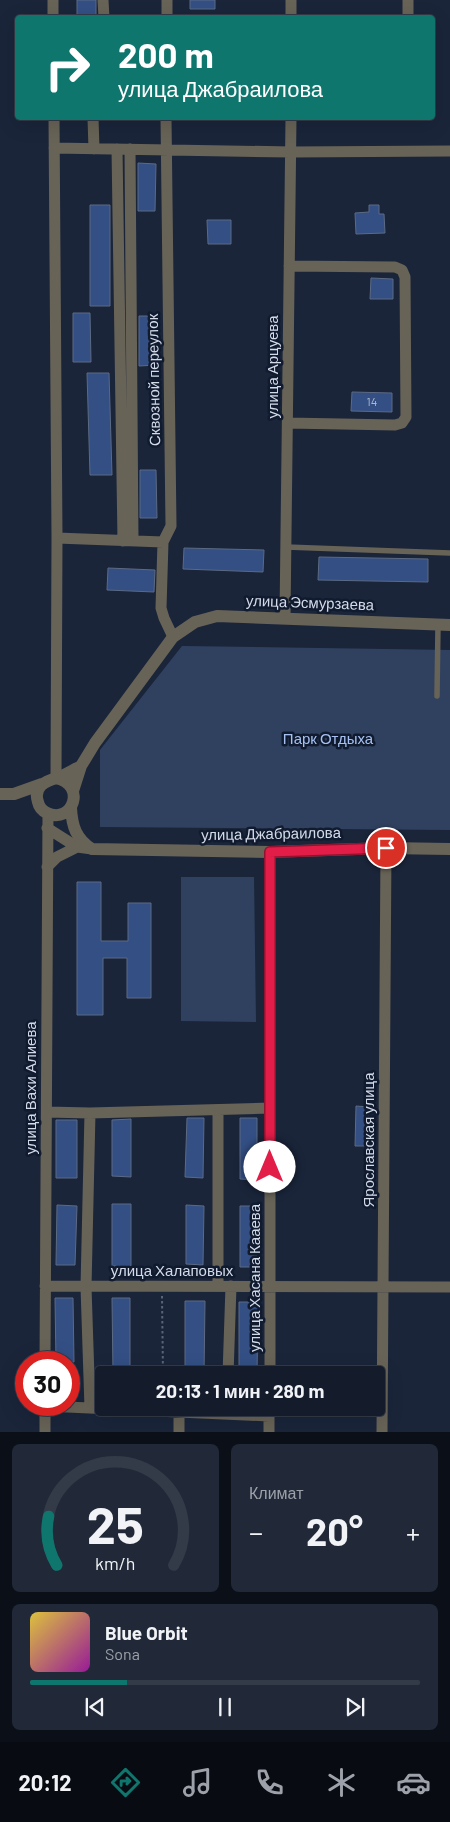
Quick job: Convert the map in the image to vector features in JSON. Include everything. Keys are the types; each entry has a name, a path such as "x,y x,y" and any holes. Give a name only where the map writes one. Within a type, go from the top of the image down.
{"street":[{"path":"53,0 53,15"},
{"path":"103,0 104,15"},
{"path":"167,0 167,15"},
{"path":"292,0 292,15"},
{"path":"408,0 408,15"},
{"path":"54,120 57,538 56,778"},
{"path":"93,120 94,149"},
{"name":"Сквозной переулок","path":"166,120 171,526 163,542 161,608 173,637"},
{"name":"улица Арцуева","path":"285,617 291,120"},
{"path":"54,148 291,152 450,151"},
{"path":"117,149 128,541"},
{"path":"128,541 130,149"},
{"path":"288,423 395,425 402,423 406,417 406,277 402,270 395,267 289,266"},
{"path":"57,538 163,542"},
{"name":"улица Эсмурзаева","path":"73,791 81,766 94,743 173,637 195,622 217,616 285,617 444,625"},
{"path":"0,794 14,794 42,784 81,766"},
{"path":"14,794 55,815 61,815 70,808 74,797 73,791 67,782 56,778"},
{"path":"42,784 37,796 44,810"},
{"path":"70,808 76,833 92,849"},
{"name":"улица Вахи Алиева","path":"44,810 47,828 45,1351"},
{"name":"улица Джабраилова","path":"47,828 77,847 92,849 270,852 386,848 450,849"},
{"path":"47,867 57,857 77,847"},
{"name":"Ярославская улица","path":"382,1432 386,848"},
{"name":"улица Хасана Кааева","path":"270,852 270,1366"},
{"path":"46,1112 90,1113 270,1108"},
{"path":"218,1110 218,1286"},
{"path":"90,1113 86,1287 90,1408"},
{"name":"улица Халаповых","path":"45,1286 450,1287"},
{"path":"228,1366 231,1286"},
{"path":"80,1408 95,1408"},
{"path":"44,1432 45,1416"},
{"path":"179,1416 179,1432"},
{"path":"269,1416 269,1432"}],"lane":[{"path":"286,546 450,552"},
{"path":"437,696 444,625"}],"path":[{"path":"162,1286 163,1366"}],"green space":[{"name":"Парк Отдыха","path":"182,646 450,650 450,830 100,827 100,750"},
{"path":"181,877 254,877 256,1022 181,1021"}],"building":[{"path":"77,0 96,0 96,15 77,15"},
{"path":"190,0 215,0 215,9 190,9"},
{"path":"138,163 156,164 155,211 138,211"},
{"path":"90,205 110,205 110,306 90,306"},
{"path":"369,205 379,205 379,214 384,214 385,233 356,234 355,213 369,212"},
{"path":"207,220 231,220 231,244 208,244"},
{"path":"371,278 393,279 393,299 370,299"},
{"path":"73,313 90,313 91,362 73,362"},
{"path":"139,316 156,316 157,365 139,366"},
{"path":"87,373 109,373 112,475 90,475"},
{"path":"352,392 392,393 392,412 351,411"},
{"path":"140,470 156,470 157,518 140,518"},
{"path":"184,548 264,550 263,572 183,569"},
{"path":"319,557 428,559 428,582 318,580"},
{"path":"108,568 155,570 154,592 107,590"},
{"path":"77,882 101,882 101,941 128,941 128,903 151,903 151,998 127,998 127,958 103,958 103,1015 77,1015"},
{"path":"356,1106 369,1107 367,1146 355,1146"},
{"path":"187,1118 204,1118 203,1178 185,1177"},
{"path":"240,1118 257,1118 257,1180 240,1179"},
{"path":"131,1119 131,1177 112,1176 112,1120"},
{"path":"56,1120 77,1120 77,1178 56,1178"},
{"path":"112,1204 131,1204 131,1266 112,1266"},
{"path":"57,1205 77,1206 75,1265 56,1265"},
{"path":"186,1205 204,1206 203,1265 186,1264"},
{"path":"240,1206 258,1206 258,1267 240,1267"},
{"path":"55,1298 73,1298 74,1351 56,1351"},
{"path":"112,1298 130,1298 130,1366 113,1366"},
{"path":"185,1301 205,1301 204,1366 185,1366"},
{"path":"239,1302 258,1302 257,1366 239,1366"}],"route":[{"path":"270,1167 270,852 386,848"}]}
